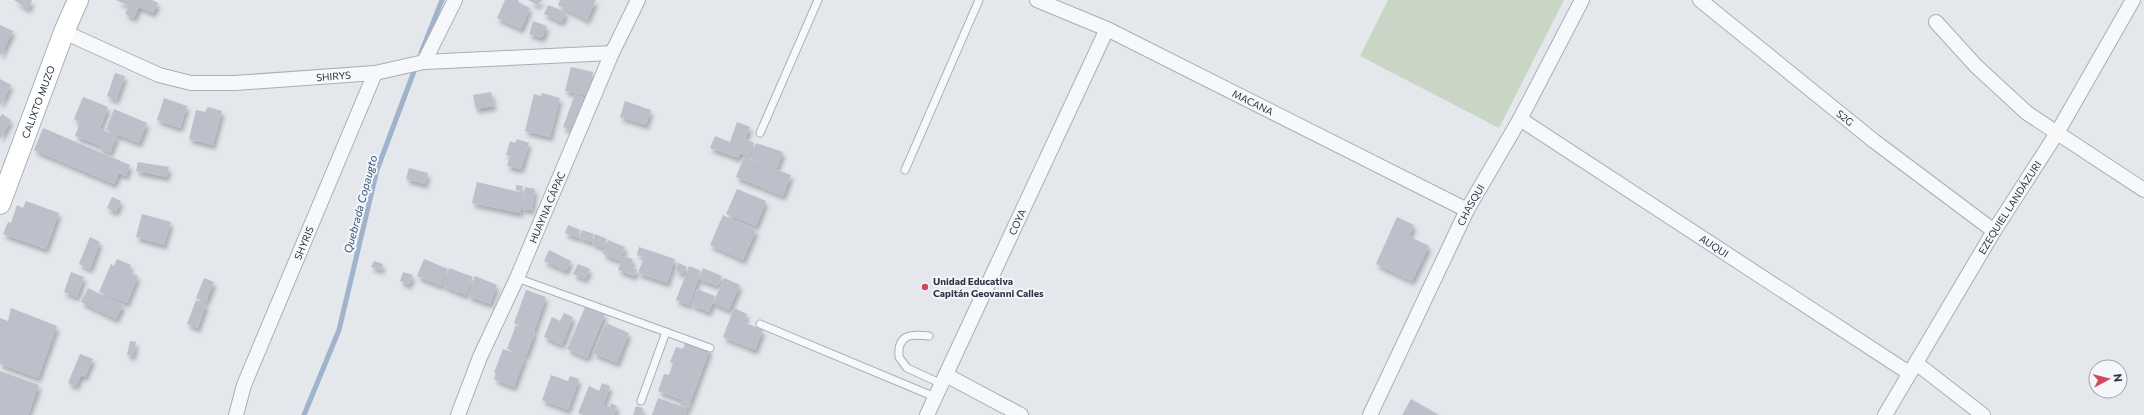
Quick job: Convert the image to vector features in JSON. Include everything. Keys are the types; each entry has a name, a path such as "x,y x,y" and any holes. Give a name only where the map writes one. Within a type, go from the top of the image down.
{"street":[{"name":"CALIXTO MUZO","path":"0,204 64,32 78,0"},
{"path":"424,62 455,0"},
{"name":"HUAYNA CÁPAC","path":"458,415 480,357 518,278 612,52 638,0"},
{"name":"MACANA","path":"1037,0 1107,29 1467,210"},
{"name":"CHASQUI","path":"1370,415 1467,210 1520,119 1582,0"},
{"name":"S2G","path":"1700,0 1874,141 1994,231"},
{"name":"EZEQUIEL LANDÁZURI","path":"1884,415 1994,231 2057,132 2129,2"},
{"path":"1936,22 1976,66 2027,113 2144,190"},
{"name":"COYA","path":"927,415 1107,29"},
{"name":"SHIRYS","path":"64,32 159,75 191,83 235,83 375,73 424,62 612,52"},
{"name":"SHYRIS","path":"236,415 244,385 375,73"},
{"name":"AUQUI","path":"1520,119 1913,368 1983,415"},
{"path":"944,379 1021,415"}],"lane":[{"path":"760,133 818,0"},
{"path":"905,170 979,0"},
{"path":"518,278 710,348"},
{"path":"760,324 935,397"},
{"path":"641,401 666,332"},
{"path":"929,336 914,334 907,336 901,342 899,357 907,368 944,379"}],"green space":[{"path":"1388,0 1564,0 1499,128 1360,56"}],"building":[{"path":"14,0 31,0 32,1 28,9"},
{"path":"116,0 152,0 158,3 153,13 139,7 134,18 125,14 129,6"},
{"path":"505,0 519,0 518,2 530,8 521,29 497,18"},
{"path":"528,0 543,0 537,5"},
{"path":"560,0 596,0 587,20 558,5"},
{"path":"548,5 566,12 562,22 544,14"},
{"path":"533,21 547,26 542,38 529,34"},
{"path":"0,25 13,31 1,55 0,54"},
{"path":"571,67 593,72 588,96 565,91"},
{"path":"115,73 125,76 116,100 107,96"},
{"path":"0,79 11,85 0,106"},
{"path":"491,92 494,106 476,109 473,95"},
{"path":"542,93 560,98 550,137 525,131 534,94 541,96"},
{"path":"575,94 588,100 576,132 563,127"},
{"path":"83,97 108,107 100,129 117,136 110,153 100,148 101,146 75,136 80,122 74,119"},
{"path":"164,98 187,106 180,128 157,120"},
{"path":"625,101 651,110 646,125 620,117"},
{"path":"208,107 222,111 213,145 189,139 196,110 205,112"},
{"path":"114,109 147,123 139,143 106,130"},
{"path":"2,114 11,120 0,139 0,117"},
{"path":"737,122 750,127 745,139 754,143 749,157 740,153 738,158 710,148 715,136 730,142"},
{"path":"43,128 130,165 126,176 119,173 114,184 34,150"},
{"path":"517,139 529,143 521,169 507,166 510,156 506,155 510,141 515,143"},
{"path":"756,143 783,152 777,168 750,158"},
{"path":"744,157 791,175 783,196 736,177"},
{"path":"138,162 169,167 167,177 136,171"},
{"path":"409,168 428,173 425,184 406,179"},
{"path":"477,182 524,193 520,213 472,203"},
{"path":"516,185 523,186 522,191 516,190"},
{"path":"525,187 535,189 532,210 522,209"},
{"path":"737,189 766,201 756,226 726,214"},
{"path":"112,197 121,201 116,212 107,208"},
{"path":"26,201 59,213 46,249 3,234 8,222 11,223 17,205 23,208"},
{"path":"142,214 171,222 164,245 136,237"},
{"path":"723,215 756,230 743,260 710,245"},
{"path":"1397,217 1414,225 1409,236 1429,246 1412,281 1376,264"},
{"path":"568,225 580,230 578,238 565,233"},
{"path":"582,230 594,234 591,242 579,238"},
{"path":"595,234 607,239 603,248 592,243"},
{"path":"90,237 100,242 90,269 79,264"},
{"path":"608,240 625,247 620,261 603,254"},
{"path":"639,247 675,259 667,283 638,273 644,257 637,255"},
{"path":"549,250 571,261 566,271 544,261"},
{"path":"623,256 633,259 630,267 637,269 634,276 618,270"},
{"path":"117,259 131,265 129,272 138,276 127,303 99,292 111,264 114,266"},
{"path":"424,259 448,269 441,286 417,276"},
{"path":"374,261 383,264 381,270 371,267"},
{"path":"679,263 687,267 683,274 675,270"},
{"path":"578,264 590,269 585,279 573,274"},
{"path":"689,266 701,271 689,305 676,300"},
{"path":"449,268 473,277 466,295 443,286"},
{"path":"703,268 722,276 718,286 699,279"},
{"path":"71,272 84,277 77,297 64,292"},
{"path":"403,272 413,275 409,285 400,281"},
{"path":"475,276 497,285 490,304 468,296"},
{"path":"204,278 214,282 206,302 196,298"},
{"path":"724,278 740,285 729,310 713,303"},
{"path":"88,288 123,305 116,319 81,302"},
{"path":"697,289 715,296 709,312 691,305"},
{"path":"526,290 546,297 534,331 514,323"},
{"path":"196,300 206,304 198,328 187,324"},
{"path":"586,305 605,314 587,358 567,349"},
{"path":"11,308 57,326 38,378 0,364 0,318 8,321"},
{"path":"734,308 747,314 744,322 763,330 755,350 723,337"},
{"path":"564,313 573,317 562,345 544,337 552,317 560,321"},
{"path":"606,323 629,333 617,363 593,353"},
{"path":"516,325 535,332 526,356 507,349"},
{"path":"686,340 710,349 690,403 658,391 664,374 669,375 673,364 670,362 676,347 683,349"},
{"path":"130,341 136,342 133,356 127,355"},
{"path":"503,349 525,357 514,387 494,379 496,373 494,373"},
{"path":"80,354 93,359 85,377 81,375 76,386 68,383"},
{"path":"0,371 39,385 28,415 0,415"},
{"path":"551,375 568,381 570,376 579,379 568,410 542,400"},
{"path":"602,383 610,386 600,415 584,415 578,413 589,386 599,391"},
{"path":"658,398 687,408 685,415 652,415"},
{"path":"1411,399 1439,415 1402,415"},
{"path":"682,401 690,404 689,408 680,405"},
{"path":"611,403 617,406 614,415 601,415 605,405 610,407"},
{"path":"636,406 643,408 641,415 633,415"}],"waterway":[{"name":"Quebrada Copaugto","path":"421,53 442,0"},
{"name":"Quebrada Copaugto","path":"304,415 339,330 377,170 416,66"}],"place":[{"name":"Unidad Educativa Capitán Geovanni Calles","path":"925,287"}]}
